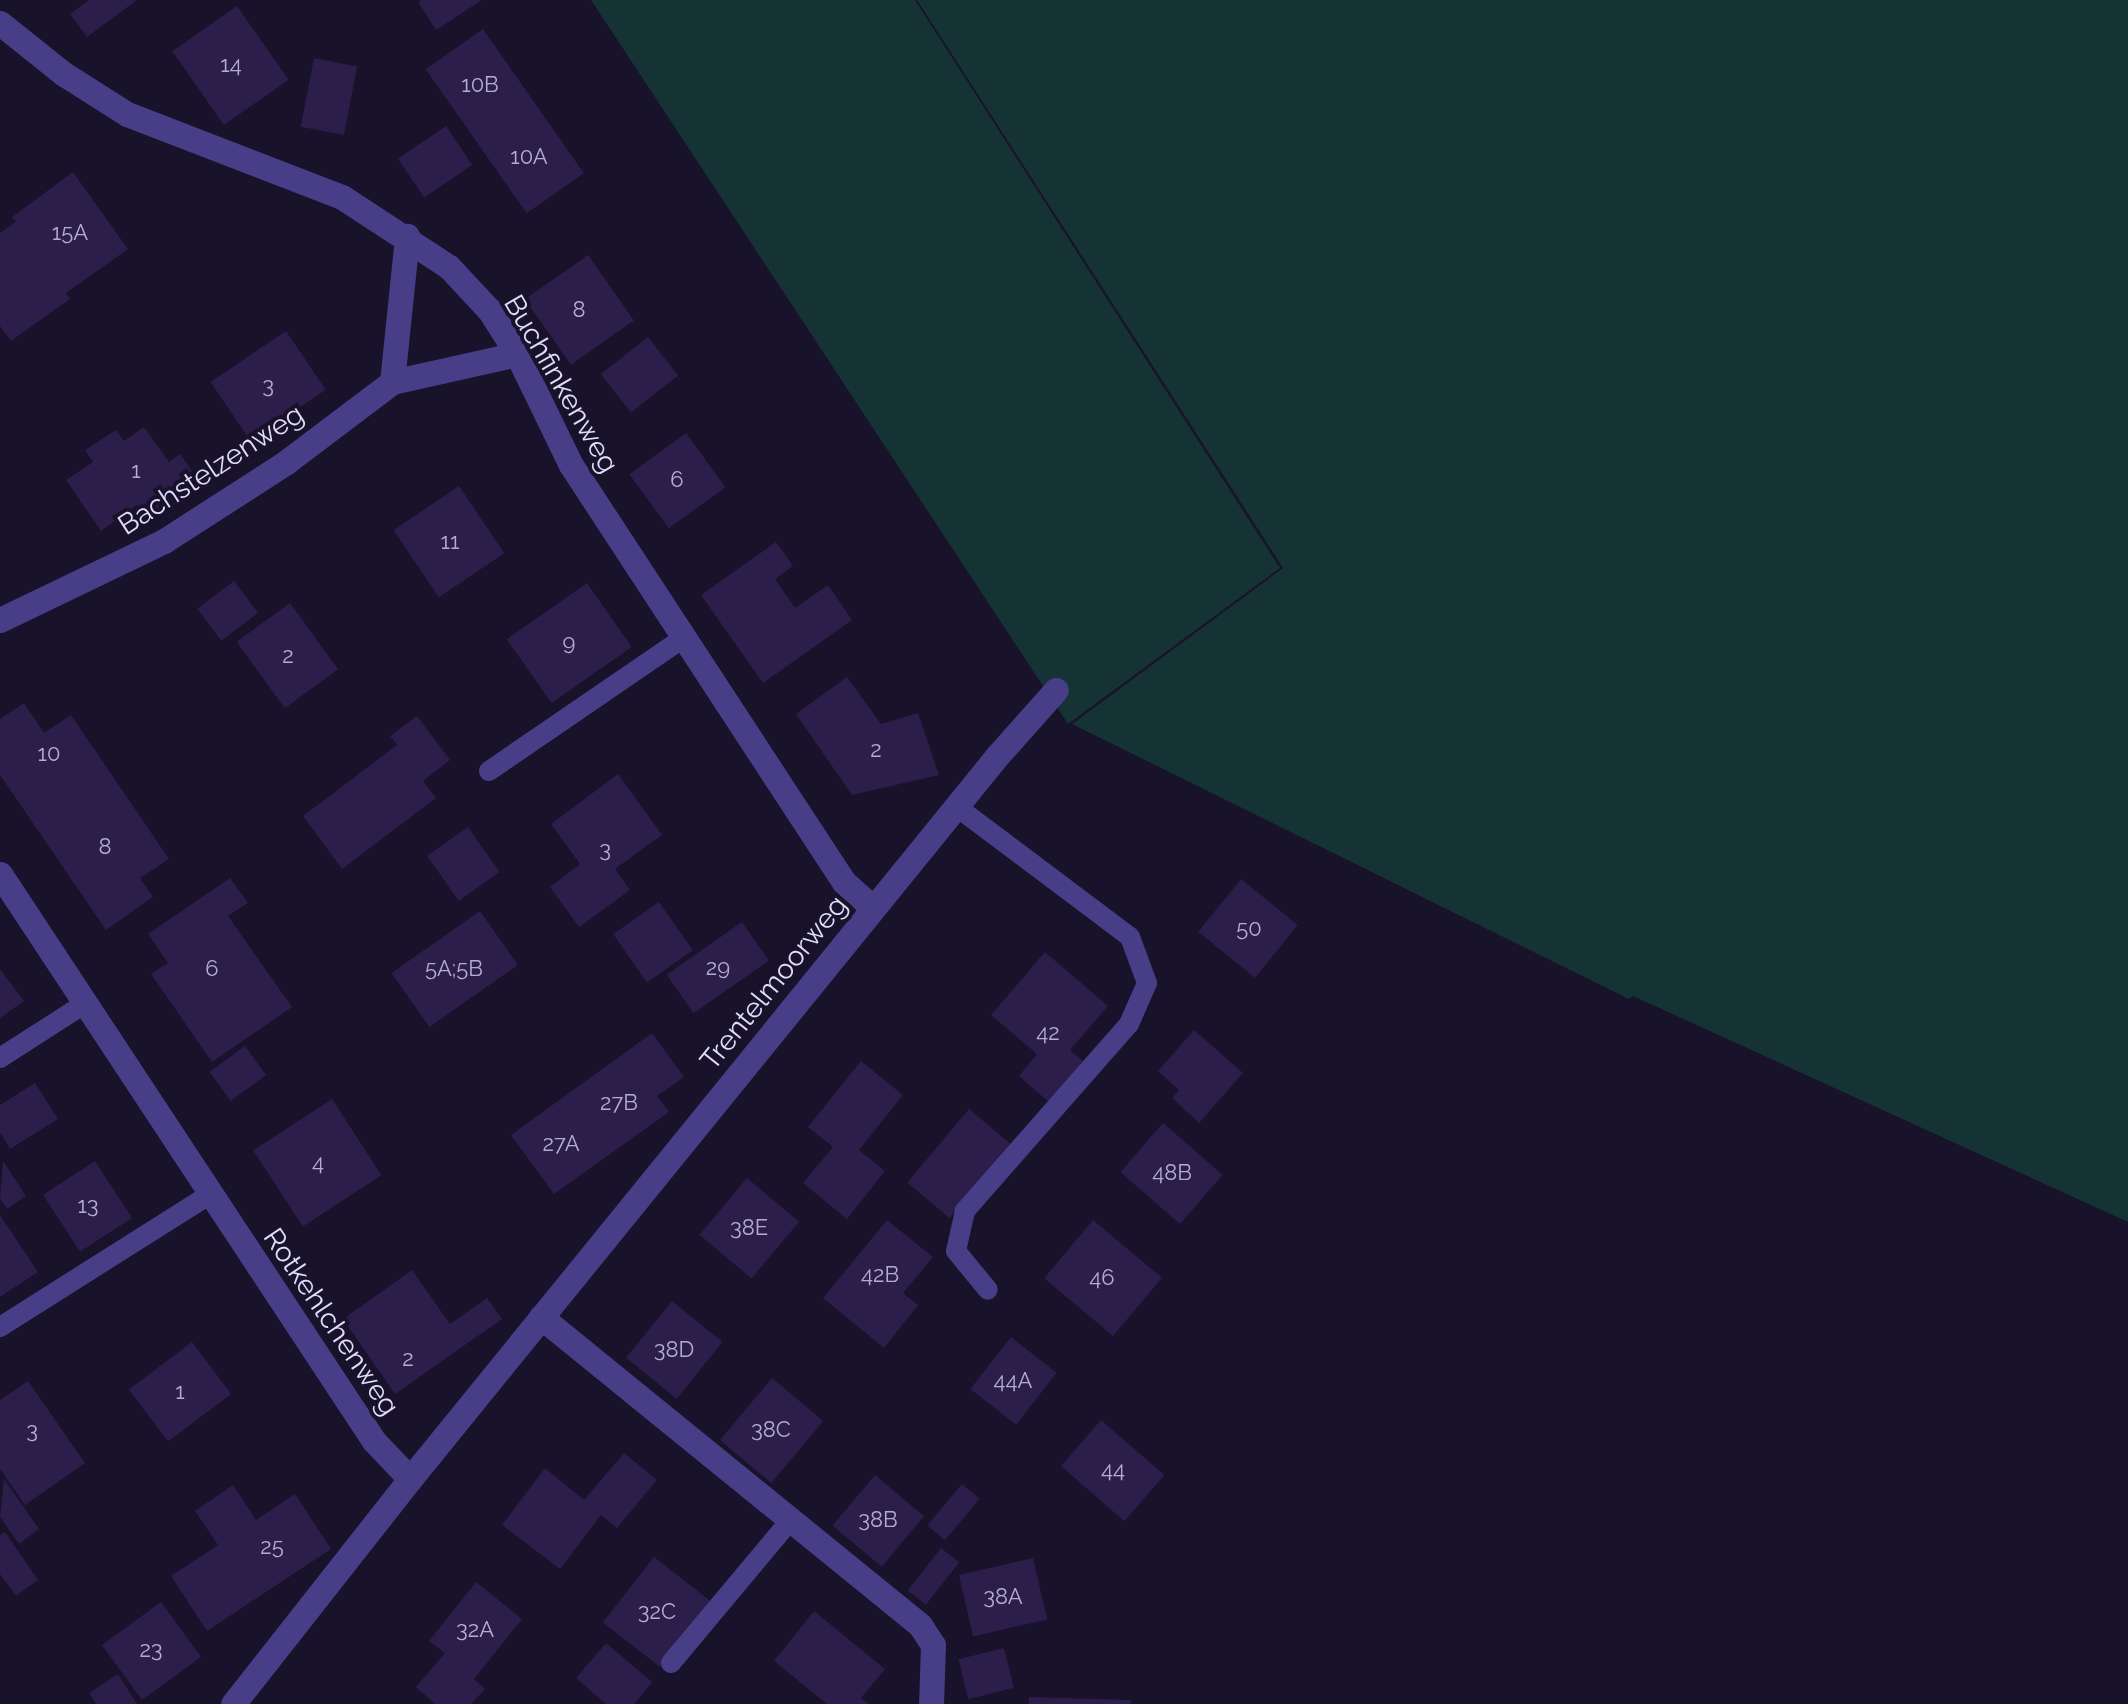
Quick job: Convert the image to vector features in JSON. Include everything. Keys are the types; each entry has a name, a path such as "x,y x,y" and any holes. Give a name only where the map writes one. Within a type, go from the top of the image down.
{"street":[{"name":"Buchfinkenweg","path":"0,23 64,74 127,114 342,197 407,236 463,282 490,311 517,354 571,466 844,882 873,908"},
{"path":"392,382 407,236"},
{"name":"Bachstelzenweg","path":"0,620 164,541 285,463 392,382 517,354"},
{"name":"Trentelmoorweg","path":"233,1704 541,1317 873,908 1056,690"},
{"name":"Rotkehlchenweg","path":"0,874 374,1441 410,1479"},
{"path":"541,1317 920,1625 934,1644 931,1704"}],"lane":[{"path":"488,771 684,638"},
{"path":"957,807 1130,937 1148,983 1129,1024 966,1211 956,1251 988,1290"},
{"path":"0,1058 84,1004"},
{"path":"0,1327 210,1194"},
{"path":"670,1662 789,1522"}],"green space":[{"path":"591,0 915,0 1280,568 1068,724"},
{"path":"917,0 2128,0 2128,1222 1633,996 1629,999 1072,724 1283,568"}],"building":[{"path":"89,0 137,0 87,37 70,14"},
{"path":"482,0 436,30 418,2"},
{"path":"237,6 289,80 224,125 172,51"},
{"path":"483,29 584,173 527,213 426,69"},
{"path":"314,58 357,66 344,135 301,127"},
{"path":"446,126 472,165 424,197 398,158"},
{"path":"73,172 128,249 66,293 70,299 11,341 0,326 0,233 16,222 12,217"},
{"path":"588,255 634,321 571,365 525,299"},
{"path":"286,331 326,390 250,441 211,382"},
{"path":"648,337 678,376 631,413 601,374"},
{"path":"144,427 169,462 180,454 202,485 149,522 137,505 101,531 66,480 93,462 85,450 116,430 124,441"},
{"path":"686,433 725,487 669,528 629,474"},
{"path":"459,486 504,553 439,597 394,530"},
{"path":"776,542 793,566 775,579 795,608 828,585 852,620 763,683 701,595"},
{"path":"234,581 258,613 221,641 197,609"},
{"path":"587,583 632,647 551,703 507,639"},
{"path":"290,603 338,669 285,708 237,642"},
{"path":"847,677 881,724 918,713 939,775 852,795 796,714"},
{"path":"24,703 44,733 71,715 169,859 140,878 153,897 106,930 0,775 0,719"},
{"path":"417,716 450,760 423,781 436,798 342,869 303,816 397,745 390,736"},
{"path":"618,774 662,835 615,869 630,890 579,927 550,887 580,864 551,824"},
{"path":"468,827 500,872 459,901 427,856"},
{"path":"230,878 248,903 228,916 292,1007 212,1062 151,974 168,963 148,934"},
{"path":"1241,879 1298,925 1255,978 1198,932"},
{"path":"659,902 693,950 647,982 613,934"},
{"path":"480,911 518,965 429,1027 392,973"},
{"path":"742,922 769,961 694,1013 667,975"},
{"path":"1045,952 1108,1006 1070,1050 1084,1062 1050,1103 1019,1076 1037,1054 991,1015"},
{"path":"0,969 24,1001 0,1018"},
{"path":"1194,1030 1243,1073 1199,1123 1172,1098 1179,1090 1158,1071"},
{"path":"652,1033 684,1077 657,1096 669,1112 554,1194 511,1135"},
{"path":"245,1046 266,1075 231,1101 209,1072"},
{"path":"861,1061 903,1095 859,1150 885,1171 847,1219 803,1183 833,1147 808,1127"},
{"path":"35,1083 58,1119 10,1149 0,1132 0,1105"},
{"path":"332,1099 382,1175 303,1227 253,1150"},
{"path":"969,1109 1011,1144 949,1218 907,1183"},
{"path":"1163,1123 1223,1175 1180,1224 1120,1172"},
{"path":"3,1161 26,1196 7,1209 0,1199"},
{"path":"95,1161 132,1218 80,1252 43,1195"},
{"path":"747,1178 799,1222 752,1278 699,1235"},
{"path":"0,1215 38,1272 0,1297"},
{"path":"887,1220 933,1257 903,1293 918,1305 884,1348 823,1298"},
{"path":"1093,1220 1162,1278 1113,1336 1044,1278"},
{"path":"412,1270 450,1324 487,1298 502,1319 395,1394 343,1319"},
{"path":"672,1301 723,1342 677,1399 626,1358"},
{"path":"1011,1337 1057,1373 1016,1425 970,1389"},
{"path":"192,1342 231,1394 168,1441 129,1390"},
{"path":"772,1378 823,1421 771,1483 720,1440"},
{"path":"28,1381 85,1463 25,1505 0,1469 0,1400"},
{"path":"1101,1420 1164,1475 1124,1521 1061,1466"},
{"path":"624,1453 657,1480 617,1528 601,1515 560,1569 502,1525 545,1468 584,1500"},
{"path":"875,1475 924,1516 882,1567 833,1526"},
{"path":"4,1479 39,1529 19,1544 0,1517"},
{"path":"962,1484 980,1499 945,1540 927,1525"},
{"path":"233,1485 256,1520 295,1494 331,1549 207,1631 171,1576 218,1545 195,1511"},
{"path":"5,1532 38,1580 16,1596 0,1574 0,1535"},
{"path":"941,1548 959,1562 926,1605 908,1591"},
{"path":"654,1557 712,1602 660,1667 603,1622"},
{"path":"1033,1558 1047,1619 973,1636 959,1575"},
{"path":"476,1582 522,1619 474,1679 485,1689 471,1704 435,1704 416,1687 445,1653 429,1641"},
{"path":"161,1602 201,1657 142,1700 102,1645"},
{"path":"814,1611 885,1669 861,1698 869,1704 827,1704 774,1661"},
{"path":"606,1643 652,1682 634,1704 606,1704 576,1678"},
{"path":"1004,1648 1014,1688 968,1699 958,1659"},
{"path":"118,1674 137,1704 96,1704 89,1693"},
{"path":"1029,1697 1131,1700 1131,1704 1029,1704"}]}
